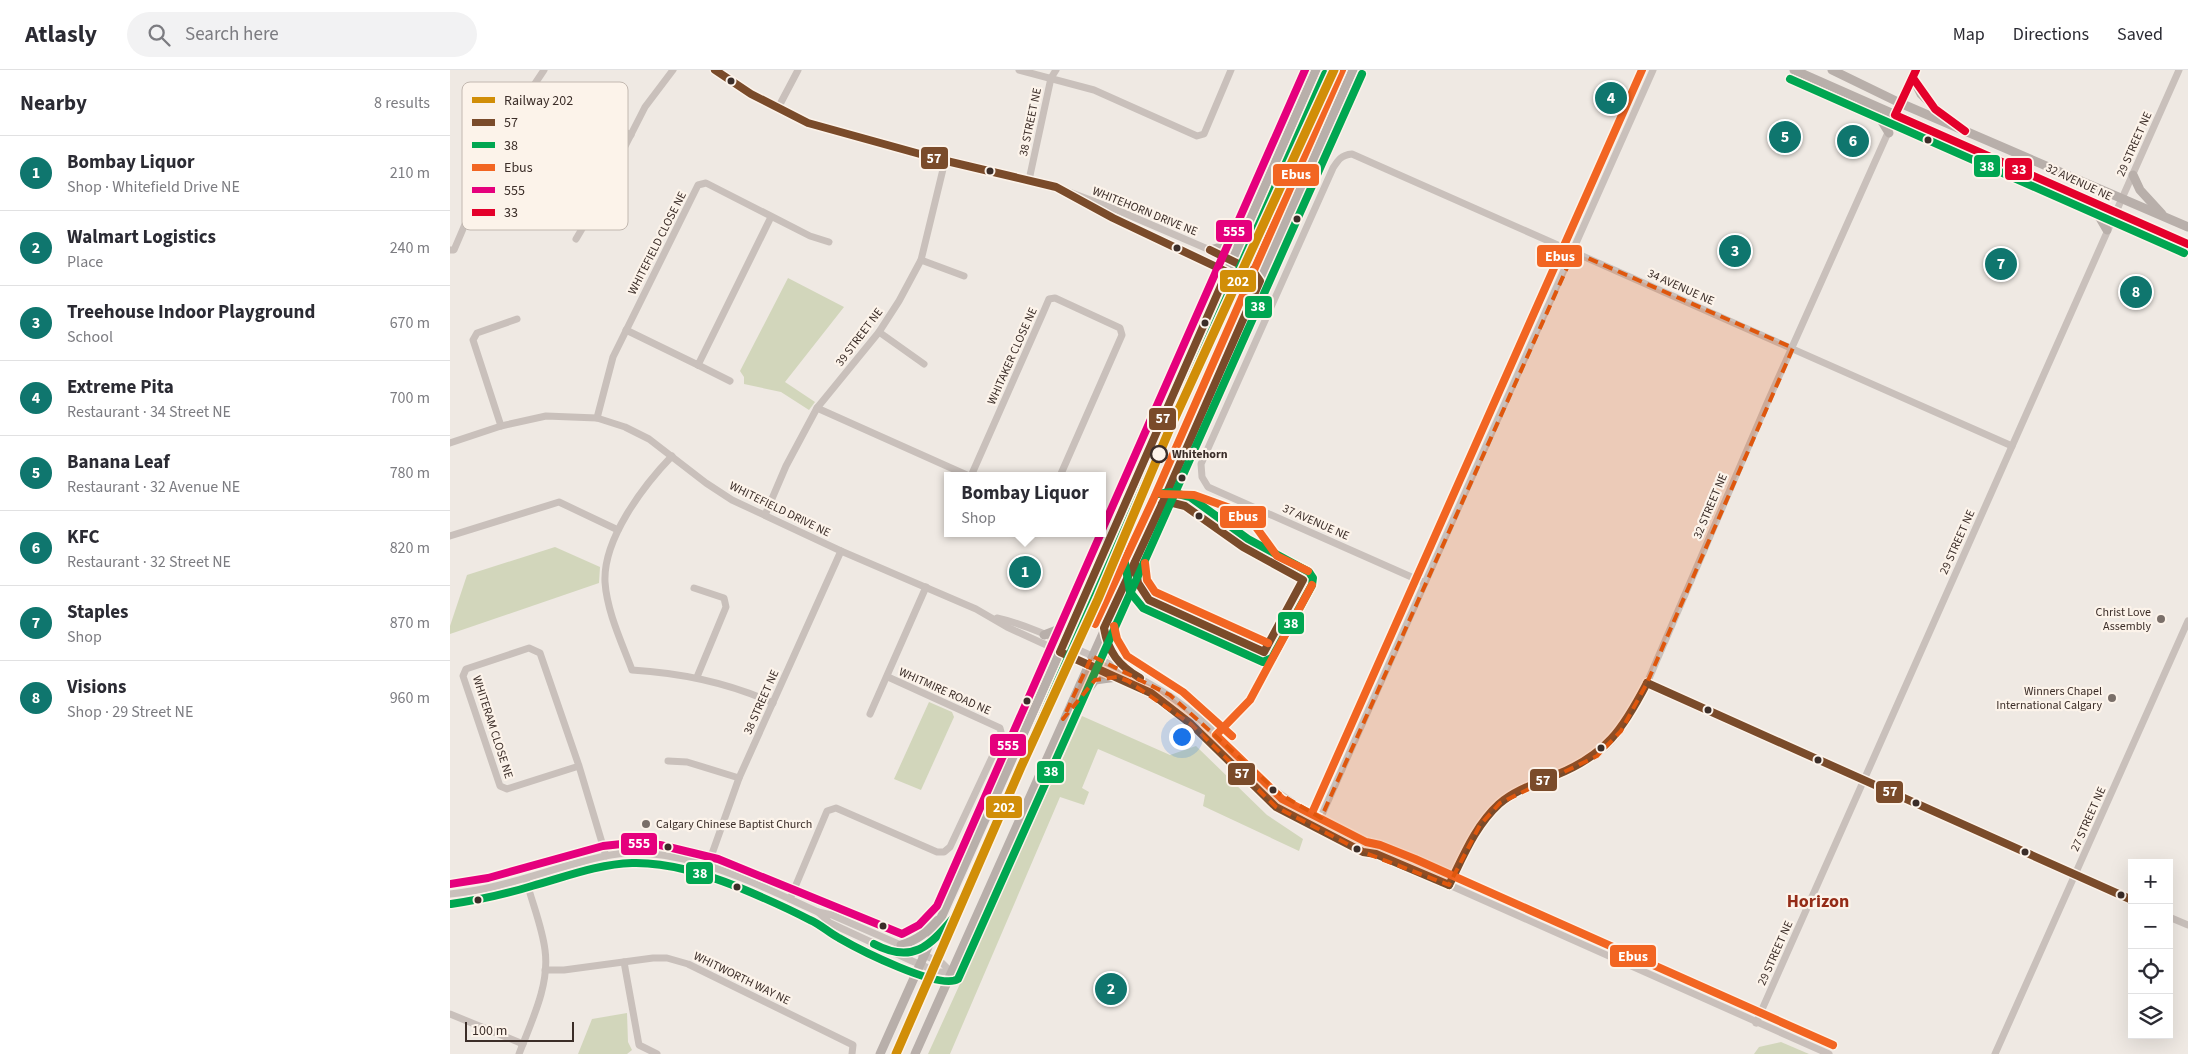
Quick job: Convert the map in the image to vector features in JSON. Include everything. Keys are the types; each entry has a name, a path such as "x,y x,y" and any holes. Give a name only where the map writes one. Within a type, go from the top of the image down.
{"main road":[{"path":"880,1054 926,956 1316,70"},
{"path":"915,1054 1104,628 1162,504 1353,70"},
{"name":"32 AVENUE NE","path":"1794,70 2188,244"},
{"name":"32 AVENUE NE","path":"1832,70 1900,103 2188,227"},
{"path":"1915,74 1921,94 1934,109 1957,128"},
{"path":"1854,96 1881,120 1889,133"},
{"path":"2133,175 2140,190 2165,217"},
{"path":"2079,196 2097,214 2107,230"},
{"path":"1210,250 1228,245 1244,232"},
{"path":"1044,635 1057,630 1077,614"},
{"path":"1104,628 1108,650 1128,672"},
{"path":"1064,720 1095,680 1117,677"},
{"path":"901,944 912,942 925,935 944,912"}],"street":[{"path":"536,82 544,70"},
{"path":"628,142 645,107 673,70"},
{"name":"WHITEHORN DRIVE NE","path":"715,70 751,94 808,123 946,161 1029,180 1078,196 1117,210 1232,260 1253,271 1260,281"},
{"path":"778,108 798,70"},
{"path":"1019,70 1094,90 1197,136 1204,134 1231,70"},
{"name":"38 STREET NE","path":"1029,180 1051,78 1056,70"},
{"path":"1316,828 1654,70"},
{"name":"29 STREET NE","path":"1756,1022 2179,70"},
{"name":"32 STREET NE","path":"1449,885 1480,825 1500,803 1519,791 1570,770 1597,756 1609,746 1621,730 1646,683 1889,133 1900,103 1915,74"},
{"name":"34 AVENUE NE","path":"1202,477 1201,464 1332,168 1341,156 1352,154 2012,446"},
{"name":"39 STREET NE","path":"765,515 786,466 817,408 879,332 899,301 921,260 946,161"},
{"name":"WHITEFIELD CLOSE NE","path":"597,418 613,357 698,185 706,183 810,236 829,242"},
{"name":"WHITEHORN DRIVE NE","path":"1078,196 1113,218 1227,272 1248,281 1260,281"},
{"path":"698,365 772,217"},
{"path":"450,250 454,250 463,230"},
{"path":"576,239 581,230"},
{"path":"921,260 964,276"},
{"name":"WHITAKER CLOSE NE","path":"972,472 1042,313 1049,299 1055,298 1120,328 1122,335 1062,472"},
{"path":"501,426 473,340 477,333 517,319"},
{"path":"626,330 730,381"},
{"path":"879,332 924,364"},
{"name":"WHITAKER CLOSE NE","path":"817,408 961,472"},
{"name":"WHITEFIELD DRIVE NE","path":"450,443 501,426 546,416 597,418 624,427 649,439 732,500 841,551 992,617 1007,627 1060,652 1090,660"},
{"path":"672,456 640,495 618,530 607,560 605,582 609,603 632,670 697,677 743,690 772,703"},
{"name":"37 AVENUE NE","path":"1202,477 1208,487 1425,583"},
{"path":"450,536 559,502 618,530"},
{"name":"38 STREET NE","path":"708,865 739,778 841,551"},
{"path":"694,588 724,598 726,607 697,677"},
{"name":"WHITMIRE ROAD NE","path":"790,900 827,811 836,808 937,852 944,852 950,847 1002,736 1000,728 888,677 926,588"},
{"name":"WHITEFIELD DRIVE NE","path":"992,617 1010,621 1064,643 1090,660"},
{"name":"27 STREET NE","path":"1995,1054 2188,620"},
{"name":"WHITERAM CLOSE NE","path":"580,766 508,789 500,786 463,676 466,669 529,648 540,653 580,766 606,856"},
{"path":"1090,660 1128,672 1170,694 1197,716 1258,776 1280,794 1368,844 1376,854"},
{"path":"1090,660 1167,704 1202,735 1276,807 1363,852 1376,854 1449,885 1829,1054"},
{"path":"870,714 888,677"},
{"path":"1646,683 2128,898"},
{"path":"668,761 687,762 739,778"},
{"path":"450,894 526,879 606,856 666,856 708,865 818,912 832,915 942,963 951,972"},
{"path":"519,1054 538,1004 545,970 545,951 526,879"},
{"path":"818,912 830,923 922,965 938,972 951,972"},
{"path":"2173,918 2188,925"},
{"name":"WHITWORTH WAY NE","path":"545,970 564,970 667,958 688,964 853,1045 852,1054"},
{"path":"624,962 639,1045 657,1054"},
{"path":"450,1014 523,1044"}],"highlighted area":[{"path":"1574,252 1793,348 1647,683 1621,731 1597,756 1500,803 1480,825 1449,885 1363,852 1276,807 1191,724 1128,681 1117,677 1095,680 1063,719 1092,656 1170,695 1280,794 1321,818"}],"green space":[{"path":"788,278 844,307 785,382 815,402 809,410 781,392 744,384 744,377 740,371"},
{"path":"555,547 600,567 599,583 450,634 450,626 467,575"},
{"path":"929,702 952,712 954,717 921,790 894,779"},
{"path":"1082,716 1170,755 1196,746 1267,815 1303,839 1299,851 1203,806 1205,795 1098,749 1082,788 1089,792 1084,805 1060,797 950,1054 928,1054"},
{"path":"627,1013 628,1042 632,1050 627,1054 578,1054 592,1019"},
{"path":"1781,1042 1809,1054 1754,1054 1759,1047"}],"rail line":[{"name":"202","path":"896,1054 1021,767 1098,599 1168,433 1334,70"}],"transit line":[{"name":"57","path":"715,70 751,94 808,123 938,159 1056,187 1113,218 1227,272 1060,652 1151,693 1191,724 1276,807 1363,852 1376,854 1449,885"},
{"name":"555","path":"1106,521 1305,70"},
{"name":"Ebus","path":"1095,624 1153,500 1342,70"},
{"name":"Ebus","path":"1312,813 1642,70"},
{"name":"33","path":"1916,70 1895,115 2188,244"},
{"name":"38","path":"874,944 887,950 899,952 910,952 919,949 937,937 954,917 1325,74"},
{"name":"38","path":"451,904 502,894 607,866 632,863 659,864 699,873 756,895 814,922 835,936 880,959 917,974 948,981 958,979 1362,74"},
{"name":"33","path":"1913,78 1935,109 1965,131"},
{"name":"38","path":"1790,79 2184,253"},
{"name":"57","path":"1140,678 1126,669 1116,658 1108,644 1104,628 1162,504 1260,281 1253,271 1210,250"},
{"name":"38","path":"1125,563 1130,592 1143,608 1263,662 1272,658 1312,585 1313,578 1309,572 1248,539 1190,497 1170,492 1159,494"},
{"name":"Ebus","path":"1161,494 1194,495 1230,508 1253,523 1277,556 1308,571"},
{"name":"57","path":"1135,563 1138,583 1149,600 1264,652 1303,580 1243,547 1185,506 1169,502 1162,504"},
{"name":"555","path":"450,884 488,878 603,846 631,843 660,845 718,859 902,934 919,925 937,906 1099,537"},
{"name":"Ebus","path":"1145,563 1147,580 1155,592 1268,643"},
{"name":"Ebus","path":"1312,585 1250,700 1216,735 1282,799 1366,842 1380,845 1415,859 1833,1045"},
{"name":"Ebus","path":"1114,626 1117,639 1127,656 1183,692 1232,736"},
{"name":"57","path":"1647,683 2128,898"},
{"name":"57","path":"1449,885 1476,832 1499,804 1519,791 1588,759 1611,739 1621,727 1647,683"}],"place":[{"name":"Extreme Pita","path":"1611,98"},
{"name":"Banana Leaf","path":"1785,137"},
{"name":"KFC","path":"1853,141"},
{"name":"Treehouse Indoor Playground","path":"1735,251"},
{"name":"Staples","path":"2001,264"},
{"name":"Visions","path":"2136,292"},
{"name":"Whitehorn","path":"1159,454"},
{"name":"Bombay Liquor","path":"1025,572"},
{"name":"Christ Love Assembly","path":"2161,619"},
{"name":"Winners Chapel International Calgary","path":"2112,698"},
{"name":"Calgary Chinese Baptist Church","path":"646,824"},
{"name":"Walmart Logistics","path":"1111,989"}],"district":[{"name":"Horizon","path":"1818,901"}]}
